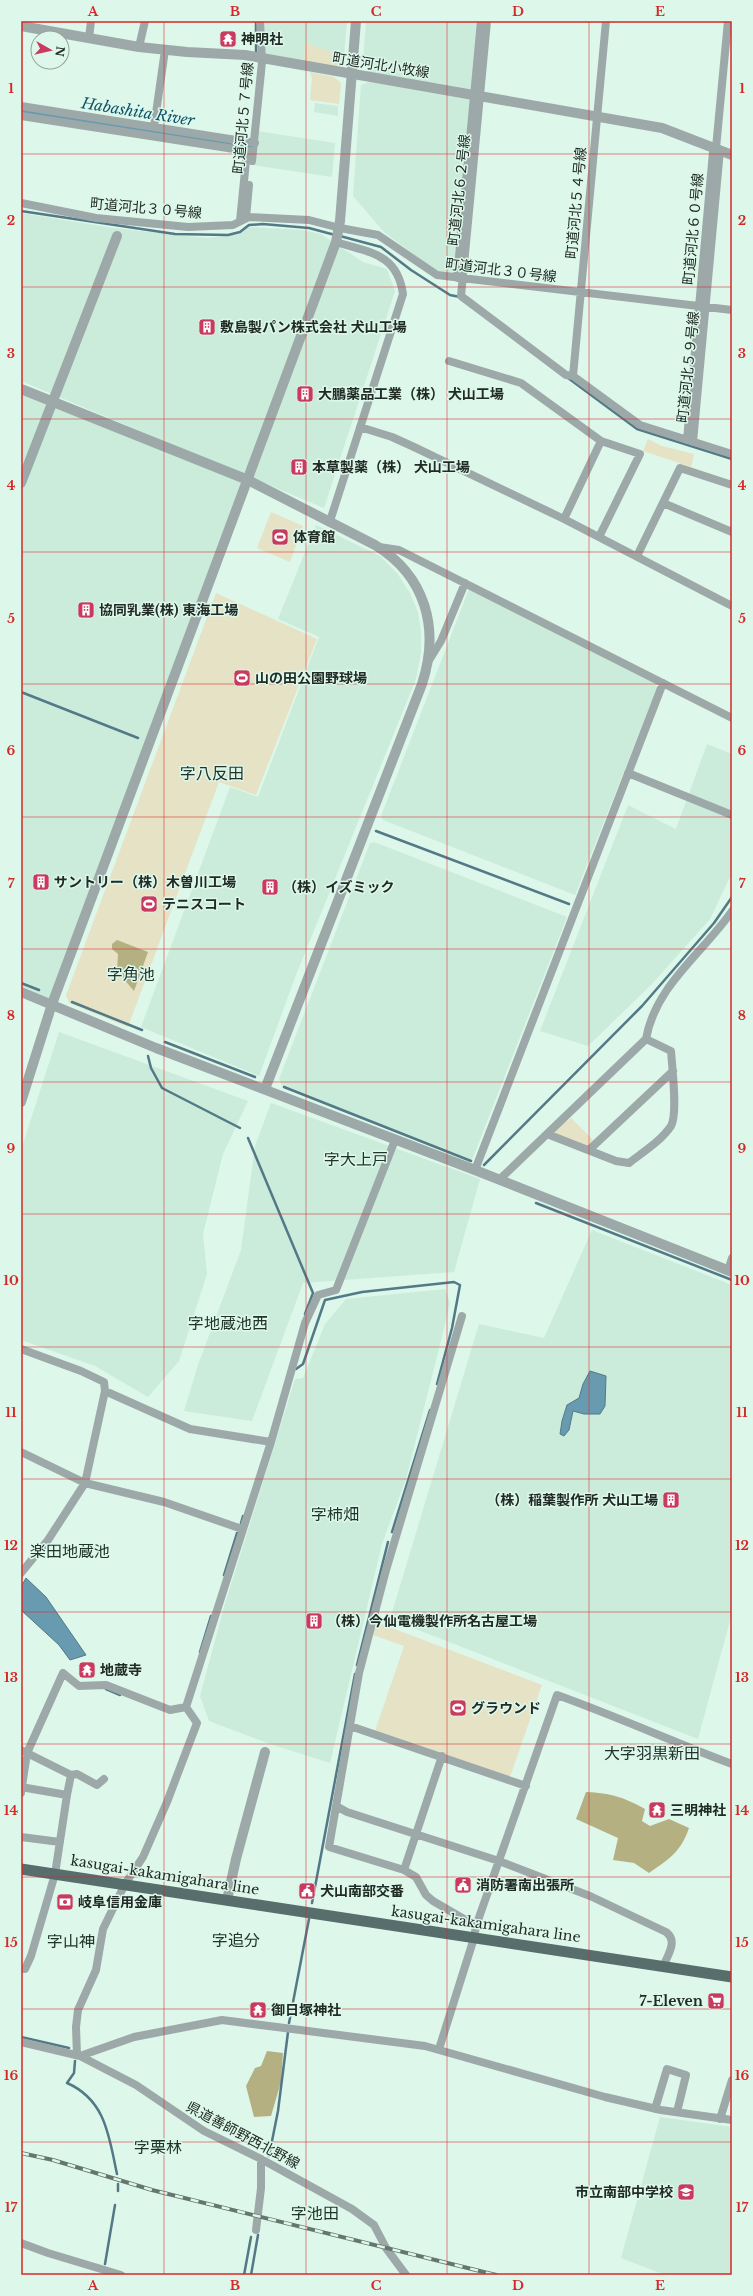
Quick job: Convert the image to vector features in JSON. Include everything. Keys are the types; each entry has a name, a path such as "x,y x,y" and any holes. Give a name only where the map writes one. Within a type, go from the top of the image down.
{"main road":[{"name":"kasugai-kakamigahara line","path":"21,1869 474,1938 664,1965 732,1977"}],"street":[{"path":"89,38 91,21"},
{"path":"139,47 145,21"},
{"name":"町道河北５７号線","path":"243,220 262,58 260,21"},
{"path":"21,1102 52,1004 338,236 356,21"},
{"path":"477,95 481,21"},
{"name":"町道河北６２号線","path":"487,21 477,95 460,278 461,296 566,375 573,376"},
{"name":"町道河北５４号線","path":"573,376 606,21"},
{"path":"718,149 728,21"},
{"name":"町道河北小牧線","path":"21,26 139,47 262,58 597,115 662,128 732,155"},
{"path":"154,127 166,50"},
{"path":"21,106 252,142"},
{"path":"21,116 247,151 243,220"},
{"name":"町道河北５９号線","path":"690,441 718,149"},
{"name":"町道河北３０号線","path":"21,203 84,216 144,224 188,227 233,225 243,220 292,218 338,236 378,234 431,273 460,278 732,310"},
{"path":"21,483 118,236"},
{"path":"330,521 403,294 401,280 395,268 384,257 338,236"},
{"path":"448,361 521,383 601,441 640,454 599,537"},
{"path":"573,376 640,425 732,454"},
{"path":"21,389 248,480 330,521 379,547 402,567 421,596 430,630 428,662 422,684 265,1089"},
{"path":"360,427 397,439 564,518 732,606"},
{"path":"564,518 601,441"},
{"path":"637,556 680,468 732,486"},
{"path":"663,503 732,532"},
{"path":"379,547 399,550 732,718"},
{"path":"428,662 441,641 465,582"},
{"path":"475,1170 663,683"},
{"path":"628,773 732,815"},
{"path":"499,1180 646,1039 654,1010 679,973 722,925 732,911"},
{"path":"21,992 156,1048 475,1170 730,1272 732,1258"},
{"path":"547,1134 616,1160 629,1163 648,1150 671,1125 674,1095 671,1051 646,1039"},
{"path":"589,1150 673,1071"},
{"path":"186,1707 271,1442 312,1304 318,1295 336,1290 394,1140"},
{"path":"462,1316 386,1570 359,1673 329,1847 404,1870 416,1877 426,1895 432,1901 476,1926"},
{"path":"21,1349 80,1371 104,1382 105,1391 85,1483 48,1540 21,1573"},
{"path":"105,1391 190,1428 271,1442"},
{"path":"21,1452 85,1483 164,1502 242,1529"},
{"path":"67,1795 21,1789 24,1751 63,1673 79,1686 106,1685 170,1710 186,1707"},
{"path":"439,2049 474,1938 476,1926 557,1695 626,1720 683,1745 732,1764"},
{"path":"186,1707 197,1723 167,1802 143,1857 125,1884 103,1929 96,1970 78,2010 76,2026 78,2055 134,2037 222,2020 394,2041 439,2049 555,2084 655,2109 732,2120"},
{"path":"350,1726 442,1756 526,1786"},
{"path":"24,1751 70,1775 77,1774 97,1785 104,1779"},
{"path":"227,1900 236,1859 265,1752"},
{"path":"404,1870 442,1756"},
{"path":"21,1969 25,1969 32,1956 55,1874 70,1775"},
{"path":"336,1806 499,1862 590,1896 666,1932 671,1936 673,1942 664,1965"},
{"path":"21,1837 60,1842"},
{"name":"県道善師野西北野線","path":"21,2042 78,2055 136,2085 204,2132 260,2159 352,2209 374,2225 386,2248 406,2275"},
{"path":"655,2109 667,2069 686,2075 677,2112"},
{"path":"720,2119 732,2080"},
{"path":"256,2230 260,2195 260,2159"},
{"path":"21,2243 48,2253 121,2275"}],"shaded area":[{"path":"261,21 347,21 344,56 305,43 304,63 261,55"},
{"path":"366,21 478,21 471,90 370,73 363,62"},
{"path":"305,43 344,56 344,59 334,68 304,63"},
{"path":"310,72 334,77 341,83 339,104 310,100 312,78"},
{"path":"369,82 471,98 455,274 436,271 384,232 353,196 361,85"},
{"path":"315,103 338,106 338,116 314,112"},
{"path":"257,131 335,143 332,177 253,165"},
{"path":"21,213 113,228 208,238 239,234 249,227 303,230 321,234 363,262 387,269 395,291 324,508 21,381"},
{"path":"21,389 248,480 52,1004 21,992"},
{"path":"648,439 662,446 694,454 691,467 643,451"},
{"name":"体育館","path":"271,512 303,526 290,562 257,548"},
{"path":"316,525 380,556 397,573 410,593 418,612 421,632 421,653 416,679 296,975 259,1076 141,1027 230,787 258,797 319,637 278,619"},
{"path":"469,589 655,683 657,688 575,895 383,820 381,816"},
{"path":"216,593 317,639 256,795 219,782 128,1027 69,1003 66,995"},
{"path":"707,744 732,754 732,873 710,919 652,984 588,1046 540,1031 628,805 676,829"},
{"path":"374,842 567,917 472,1160 282,1086 279,1079 370,843"},
{"path":"117,940 148,952 134,991 117,971 118,954 112,949 112,944"},
{"path":"59,1032 248,1101 223,1154 203,1234 207,1274 179,1361 148,1397 95,1366 21,1340 21,1150"},
{"path":"271,1103 480,1179 454,1272 303,1283 252,1421 184,1411 198,1365 241,1250 255,1146"},
{"path":"565,1118 568,1121 571,1118 593,1140 587,1147 551,1132"},
{"path":"592,1230 732,1285 732,1613 698,1739 390,1619 479,1324 544,1338"},
{"path":"445,1289 450,1303 443,1333 406,1479 382,1544 330,1763 273,1745 209,1721 200,1696 224,1607 295,1379 303,1378 325,1324 346,1299"},
{"name":"グラウンド","path":"376,1622 542,1685 510,1777 375,1731 404,1646 373,1635"},
{"path":"586,1792 603,1793 630,1801 645,1809 642,1821 650,1826 669,1819 689,1828 686,1836 674,1854 649,1873 634,1863 613,1860 618,1838 576,1819"},
{"path":"267,2051 283,2053 281,2082 271,2116 254,2117 246,2086 255,2068 261,2066"},
{"name":"市立南部中学校","path":"660,2117 732,2127 732,2275 665,2275 621,2258"}],"water":[{"path":"590,1371 606,1376 605,1406 600,1414 584,1414 573,1411 569,1430 564,1436 560,1434 567,1405 579,1398 583,1384"},
{"path":"26,1578 46,1597 86,1655 70,1660 59,1645 21,1610 21,1587"}],"waterway":[{"path":"256,21 256,53"},
{"name":"Habashita River","path":"21,111 250,147"},
{"path":"21,211 175,234 228,235 240,232 249,225 263,224 309,228 335,235"},
{"path":"340,236 381,247 411,270 450,295 460,297"},
{"path":"568,378 637,429 732,459"},
{"path":"21,692 138,738"},
{"path":"376,831 569,904"},
{"path":"484,1165 642,1006 714,923 732,897"},
{"path":"21,983 39,990"},
{"path":"72,1002 142,1030"},
{"path":"165,1042 255,1077"},
{"path":"148,1056 151,1068 162,1088 240,1128"},
{"path":"284,1087 471,1161"},
{"path":"248,1138 313,1293 305,1314"},
{"path":"536,1203 732,1280"},
{"path":"296,1369 303,1364 325,1300 362,1292 454,1282 460,1285 452,1328 437,1384"},
{"path":"392,1532 430,1410"},
{"path":"241,1523 243,1516"},
{"path":"224,1575 237,1533"},
{"path":"357,1665 388,1542"},
{"path":"200,1652 211,1616"},
{"path":"312,1903 355,1674"},
{"path":"106,1689 120,1695"},
{"path":"289,2023 309,1919"},
{"path":"269,2156 278,2111 288,2032"},
{"path":"21,2037 69,2048"},
{"path":"75,2061 74,2073 67,2083 80,2090 90,2099 98,2110 108,2133 117,2174"},
{"path":"118,2184 118,2191"},
{"path":"105,2264 115,2205"},
{"path":"251,2275 258,2235"},
{"path":"244,2275 251,2237"}],"railway":[{"path":"21,2153 53,2160 152,2190 496,2275"}],"place":[{"name":"神明社","path":"228,39"},
{"name":"敷島製パン株式会社 犬山工場","path":"207,327"},
{"name":"大鵬薬品工業（株） 犬山工場","path":"305,394"},
{"name":"本草製薬（株） 犬山工場","path":"299,467"},
{"name":"体育館","path":"280,537"},
{"name":"協同乳業(株) 東海工場","path":"86,610"},
{"name":"山の田公園野球場","path":"242,678"},
{"name":"サントリー（株）木曽川工場","path":"41,882"},
{"name":"（株）イズミック","path":"270,887"},
{"name":"テニスコート","path":"149,904"},
{"name":"（株）稲葉製作所 犬山工場","path":"671,1500"},
{"name":"（株）今仙電機製作所名古屋工場","path":"314,1621"},
{"name":"地蔵寺","path":"87,1670"},
{"name":"グラウンド","path":"458,1708"},
{"name":"三明神社","path":"657,1810"},
{"name":"消防署南出張所","path":"463,1885"},
{"name":"犬山南部交番","path":"307,1891"},
{"name":"岐阜信用金庫","path":"65,1902"},
{"name":"7-Eleven","path":"716,2001"},
{"name":"御日塚神社","path":"258,2010"},
{"name":"市立南部中学校","path":"686,2192"}],"district":[{"name":"字八反田","path":"212,773"},
{"name":"字角池","path":"131,974"},
{"name":"字大上戸","path":"356,1159"},
{"name":"字地蔵池西","path":"228,1323"},
{"name":"字柿畑","path":"335,1514"},
{"name":"楽田地蔵池","path":"70,1551"},
{"name":"大字羽黒新田","path":"652,1753"},
{"name":"字追分","path":"236,1940"},
{"name":"字山神","path":"71,1941"},
{"name":"字栗林","path":"158,2147"},
{"name":"字池田","path":"315,2213"}]}
